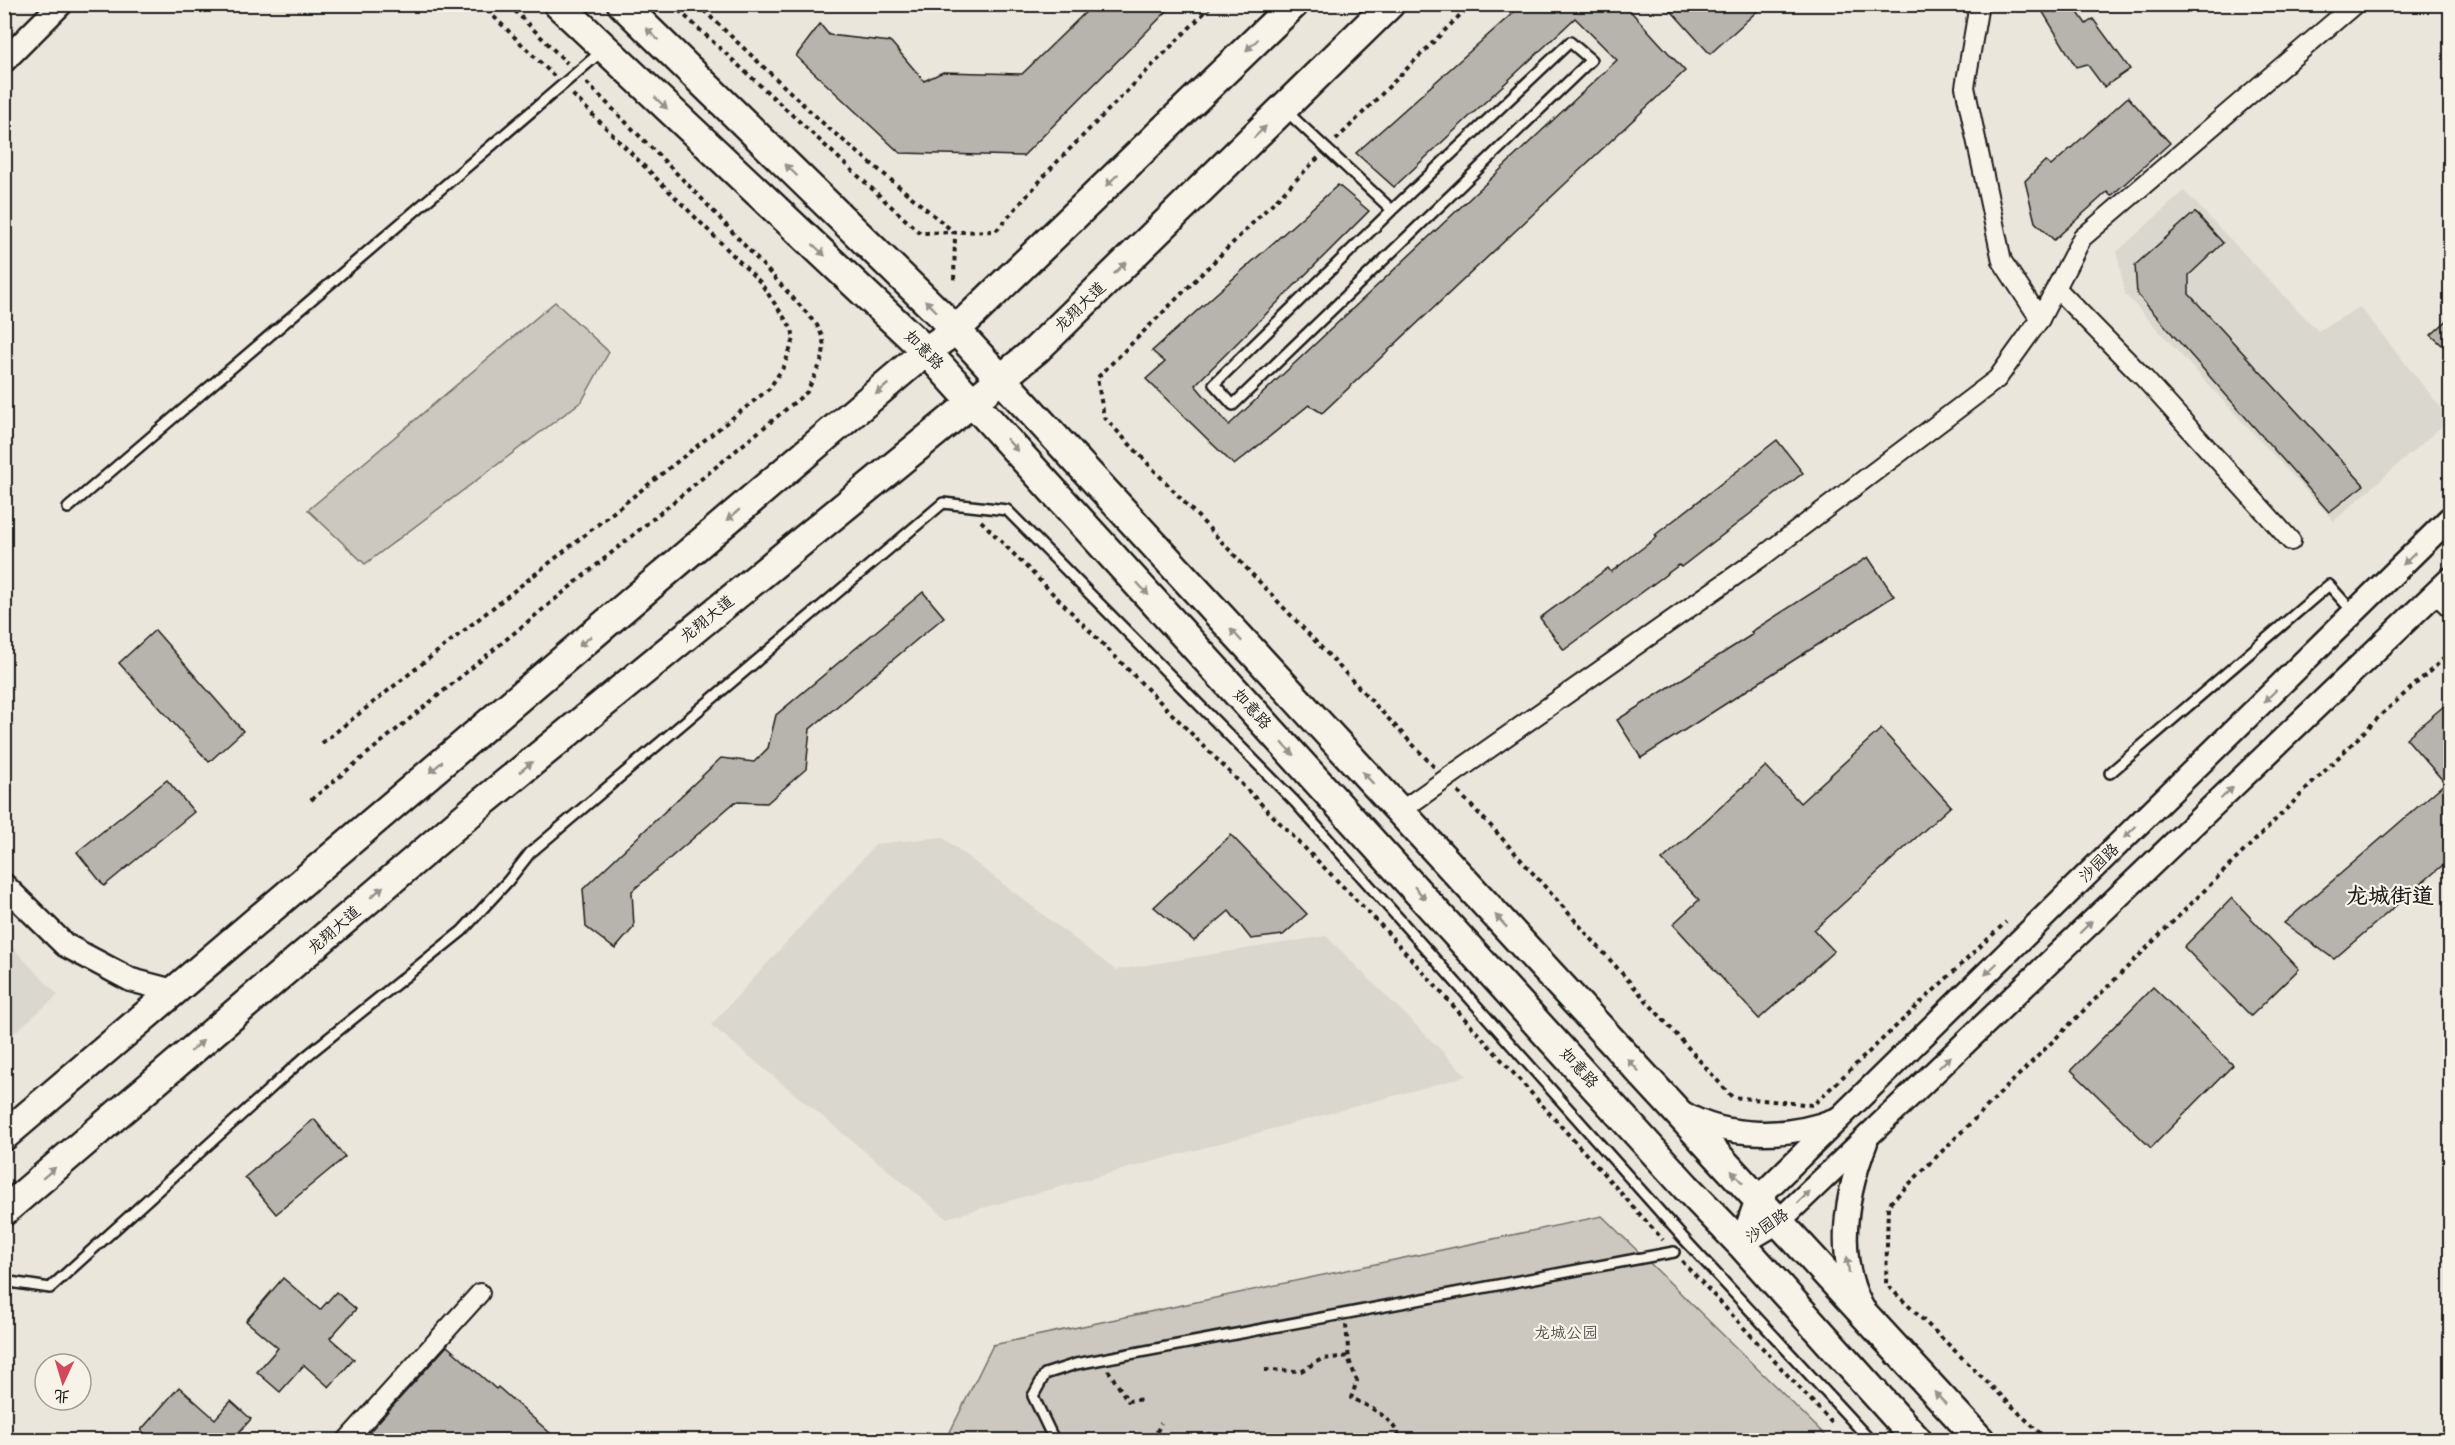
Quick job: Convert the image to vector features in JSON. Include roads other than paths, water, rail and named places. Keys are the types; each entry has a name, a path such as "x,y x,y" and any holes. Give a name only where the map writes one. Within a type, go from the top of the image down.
{"main road":[{"name":"如意路","path":"558,4 926,351 1917,1440"},
{"path":"622,4 956,330 1980,1440"},
{"path":"4,1136 926,351 956,330 1294,4"},
{"name":"龙翔大道","path":"4,1211 478,806 1036,350 1390,4"}],"street":[{"path":"4,62 61,4"},
{"path":"1978,4 1965,87 2002,261 2040,319"},
{"path":"1399,812 1763,556 1997,379 2040,319 2082,238 2355,4"},
{"path":"2056,288 2144,377 2291,541"},
{"name":"沙园路","path":"1741,1244 1757,1199 2451,518"},
{"name":"沙园路","path":"1741,1244 1778,1222 2446,593"},
{"path":"4,885 65,945 131,980 173,992"},
{"path":"1673,1108 1697,1122 1747,1132 1800,1130 1822,1125 1841,1117"},
{"path":"1868,1136 1850,1190 1846,1244 1849,1272 1855,1295 1868,1319"},
{"path":"347,1440 480,1293"}],"lane":[{"path":"1570,42 1591,60 1233,405 1214,384 1392,210 1570,42"},
{"path":"68,508 604,49"},
{"path":"1283,109 1392,210"},
{"path":"4,1286 10,1282 51,1288 304,1058 462,931 530,854 943,503 1007,510 1295,802 1686,1241 1870,1440"},
{"path":"2110,773 2329,585 2354,613"},
{"path":"1054,1440 1033,1396 1045,1374 1101,1360 1674,1252"}],"district":[{"name":"龙城街道","path":"2390,896"}],"park label":[{"name":"龙城公园","path":"1566,1333"}]}
